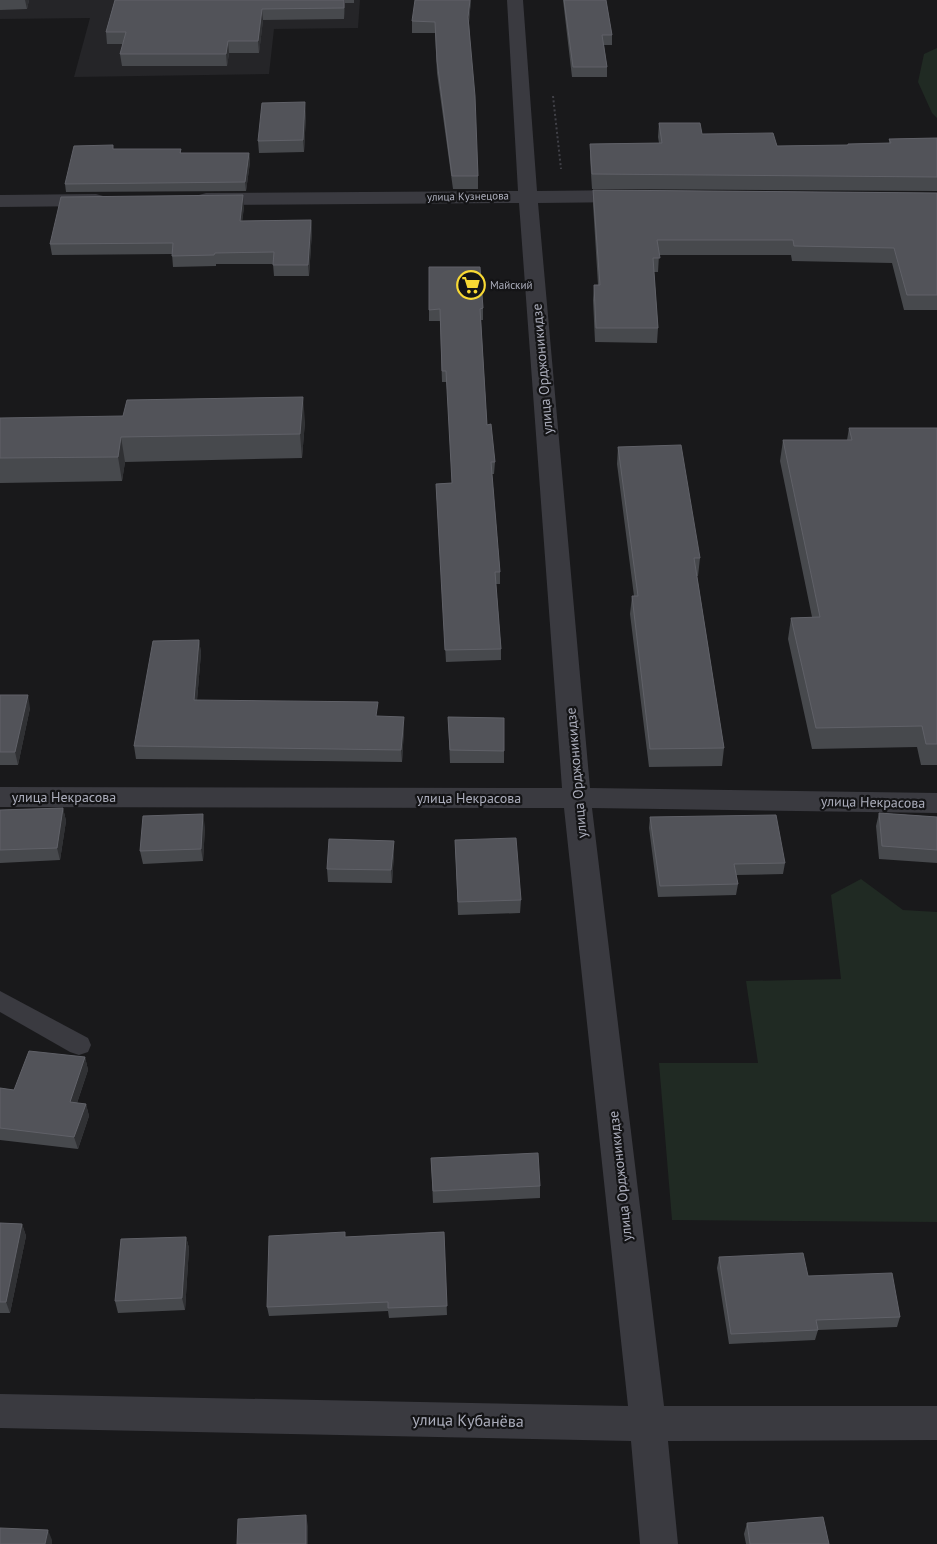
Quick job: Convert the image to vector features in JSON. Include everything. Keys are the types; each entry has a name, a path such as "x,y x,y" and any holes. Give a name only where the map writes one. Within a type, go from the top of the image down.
{"street":[{"name":"улица Орджоникидзе","path":"515,0 528,196 577,798 648,1424 659,1544"},
{"name":"улица Кузнецова","path":"189,199 528,196 648,197"},
{"path":"0,201 110,200"},
{"name":"улица Некрасова","path":"0,797 577,798 937,803"},
{"name":"улица Кубанёва","path":"0,1411 648,1424 937,1423"}],"lane":[{"path":"0,1001 79,1046"}],"shaded area":[{"path":"0,0 360,0 358,28 274,29 269,74 74,77 90,18 0,19"},
{"path":"937,48 937,118 932,113 918,82 924,54"},
{"path":"861,879 903,910 937,912 937,1222 672,1220 659,1063 758,1063 746,981 841,979 831,895"}],"building":[{"path":"115,0 344,0 344,8 262,9 258,41 228,41 226,54 120,54 126,32 106,32"},
{"path":"415,0 470,0 468,17 475,96 478,176 452,176 437,61 435,22 412,21"},
{"path":"564,0 606,0 612,35 602,35 607,67 573,67"},
{"path":"305,102 303,140 258,141 262,103"},
{"path":"659,123 700,123 702,134 773,133 777,146 891,143 889,139 937,138 937,177 592,174 590,144 662,143"},
{"path":"113,145 113,149 181,149 180,153 249,153 245,182 65,184 74,146"},
{"path":"593,190 937,193 937,295 907,295 894,248 794,246 793,240 657,240 660,258 653,258 658,328 596,328 594,285 600,285"},
{"path":"243,195 240,221 311,220 308,265 273,265 274,252 172,256 173,243 50,244 61,197"},
{"path":"429,267 480,267 483,308 480,309 487,425 491,424 495,462 491,462 500,572 495,572 501,649 445,650 436,484 452,483 446,371 442,371 440,309 429,310"},
{"path":"303,397 300,434 121,437 118,457 0,458 0,418 123,416 127,400"},
{"path":"849,428 937,428 937,744 926,744 922,726 816,728 791,618 820,617 783,440 852,440"},
{"path":"681,445 700,558 694,558 724,748 650,749 632,596 638,596 618,447"},
{"path":"199,640 194,700 378,702 376,716 404,717 401,750 134,746 153,641"},
{"path":"0,695 28,695 15,752 0,752"},
{"path":"448,717 504,718 504,751 450,750"},
{"path":"63,808 57,848 0,850 0,810"},
{"path":"879,813 937,817 937,850 882,846"},
{"path":"203,814 201,849 140,851 143,816"},
{"path":"776,815 785,863 734,864 738,884 660,886 650,817"},
{"path":"516,838 521,900 458,902 455,840"},
{"path":"329,839 394,841 391,870 327,869"},
{"path":"29,1051 85,1057 70,1102 86,1104 74,1137 0,1128 0,1088 14,1090"},
{"path":"538,1153 540,1186 433,1191 431,1158"},
{"path":"0,1223 22,1224 6,1302 0,1302"},
{"path":"345,1232 345,1237 444,1232 447,1306 388,1308 388,1302 267,1307 269,1236"},
{"path":"186,1237 182,1298 115,1301 121,1239"},
{"path":"803,1253 808,1276 892,1273 900,1317 816,1320 818,1330 731,1334 719,1257"},
{"path":"306,1515 306,1544 237,1544 238,1519"},
{"path":"823,1517 829,1544 750,1544 747,1523"},
{"path":"0,1528 48,1530 45,1544 0,1544"}],"place":[{"name":"Майский","path":"471,285"}]}
